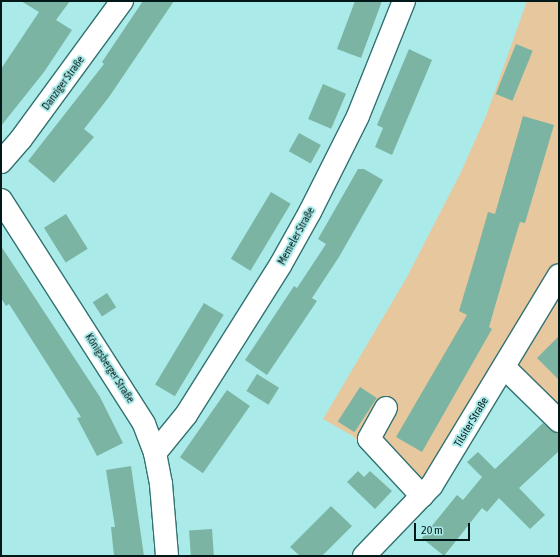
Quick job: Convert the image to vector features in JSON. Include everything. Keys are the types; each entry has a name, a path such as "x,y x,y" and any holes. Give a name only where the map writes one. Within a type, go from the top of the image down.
{"street":[{"name":"Danziger Straße","path":"1,162 21,139 122,1"},
{"name":"Memeler Straße","path":"155,453 186,415 299,232 358,116 404,1"},
{"name":"Königsberger Straße","path":"1,200 127,394 144,424 155,453 161,484 167,556"},
{"name":"Tilsiter Straße","path":"364,556 432,485 559,275"},
{"path":"504,367 559,421"},
{"path":"386,408 369,439 422,496"}],"shaded area":[{"path":"527,1 559,1 559,421 504,367 432,485 407,490 353,436 323,419 407,277 461,172 486,116"}],"building":[{"path":"21,1 70,1 56,20 72,30 44,72 1,126 1,69 39,12"},
{"path":"143,1 174,1 109,97 84,129 94,137 54,183 28,161 104,64 102,62"},
{"path":"355,1 382,1 361,58 337,49"},
{"path":"516,44 533,51 512,101 496,94"},
{"path":"409,49 432,60 392,155 375,147 383,128 377,125"},
{"path":"323,84 346,94 331,129 308,119"},
{"path":"523,116 554,125 525,223 520,222 489,327 492,329 422,452 396,437 467,315 459,311 488,212 495,214"},
{"path":"299,133 321,145 311,163 289,151"},
{"path":"358,169 364,169 383,180 339,257 312,298 317,301 267,375 245,360 294,286 297,288 326,244 318,239"},
{"path":"271,192 291,204 251,271 231,259"},
{"path":"66,214 88,249 66,263 44,228"},
{"path":"1,246 100,397 123,443 97,456 77,418 81,417 9,304 6,306 1,298"},
{"path":"107,293 116,307 102,317 93,302"},
{"path":"204,303 224,315 175,396 155,384"},
{"path":"559,336 559,380 537,358"},
{"path":"257,374 279,388 268,405 246,391"},
{"path":"360,387 377,398 354,432 338,421"},
{"path":"227,390 250,406 203,473 180,457"},
{"path":"543,423 559,435 559,451 519,488 545,515 530,529 499,498 487,512 482,508 444,556 422,538 457,495 463,500 482,477 467,462 478,452 495,469"},
{"path":"131,466 144,556 114,556 111,527 115,527 106,470"},
{"path":"358,471 364,477 370,471 392,491 375,509 347,482"},
{"path":"331,506 352,526 322,556 300,556 290,547"},
{"path":"212,529 214,556 191,556 189,531"}]}
